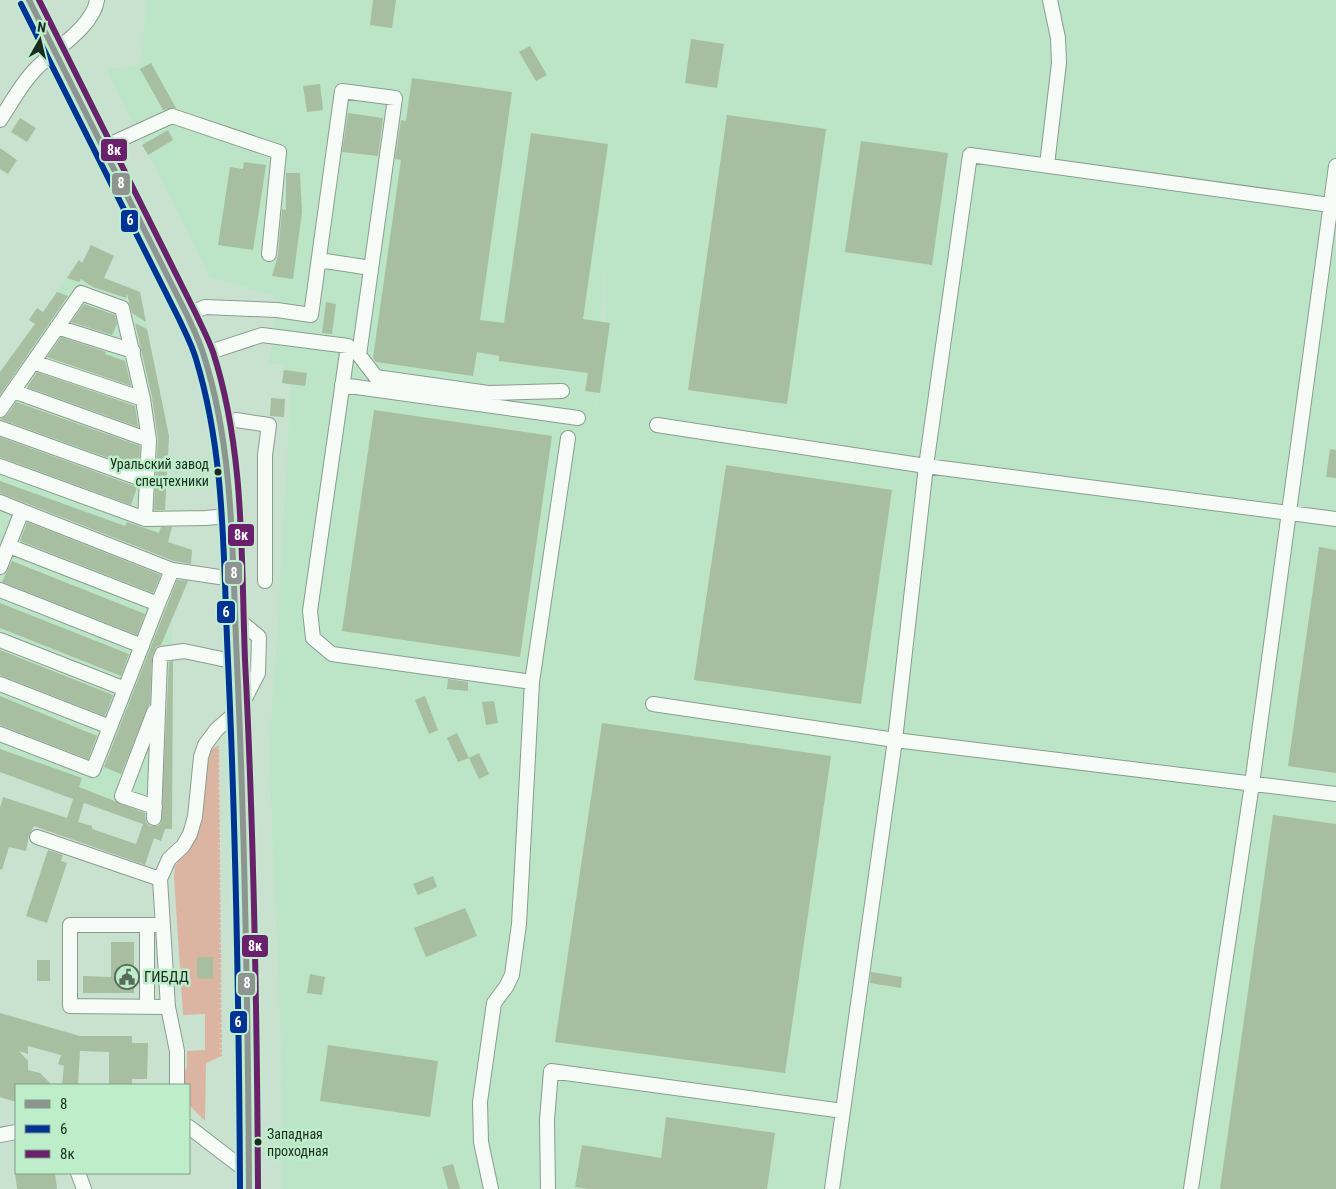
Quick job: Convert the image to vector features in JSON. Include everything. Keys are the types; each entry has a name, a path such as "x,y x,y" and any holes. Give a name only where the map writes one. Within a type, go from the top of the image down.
{"main road":[{"path":"29,0 187,315 204,354 225,440 239,710 248,1047 249,1181"}],"street":[{"path":"0,120 31,73 55,50 77,34 96,7 96,0"},
{"path":"1047,166 1059,63 1058,38 1050,0"},
{"path":"187,315 205,307 276,310 311,315 342,91 395,98 359,355 376,377 488,393 562,391"},
{"path":"104,147 172,116 279,152 269,254"},
{"path":"832,1189 895,740 926,466 970,155 1330,205"},
{"path":"1191,1189 1252,784 1336,166"},
{"path":"319,260 371,268"},
{"path":"0,410 81,293 122,308 143,399 149,440 145,519"},
{"path":"57,327 133,351"},
{"path":"204,354 262,335 348,346 310,611 314,638 332,654 532,682"},
{"path":"33,362 143,399"},
{"path":"342,385 578,418"},
{"path":"14,391 149,440"},
{"path":"221,424 236,420 269,425 265,455 265,581"},
{"path":"656,425 926,466 1336,519"},
{"path":"0,428 147,481"},
{"path":"492,1189 481,1142 480,1102 494,1003 512,975 519,924 532,682 568,438"},
{"path":"0,466 145,519 230,516"},
{"path":"0,502 172,570 233,579"},
{"path":"0,567 22,511"},
{"path":"8,546 158,604"},
{"path":"0,734 93,770 172,570"},
{"path":"0,590 142,646"},
{"path":"177,1084 176,1050 168,1007 160,879 169,859 183,846 190,834 195,817 201,757 205,745 217,729 239,710 258,673 258,637 234,616"},
{"path":"0,640 125,689"},
{"path":"159,701 122,796 154,813 159,701 160,659 162,654 184,651 236,662"},
{"path":"0,684 110,727"},
{"path":"653,704 895,740 1336,794"},
{"path":"37,838 160,879"},
{"path":"163,925 70,925 70,1006 168,1007"},
{"path":"147,925 147,1007"},
{"path":"548,1189 546,1120 551,1071 843,1111"},
{"path":"190,1128 249,1181"},
{"path":"0,1135 15,1132"},
{"path":"78,1174 84,1189"}],"path":[{"path":"230,374 242,372 283,377"},
{"path":"306,380 342,385"}],"shaded area":[{"path":"136,0 1336,0 1336,1189 282,1189 281,1045 269,748 291,385 282,383 284,365 269,363 278,303 274,295 210,277 106,69 140,66 147,2","holes":["605,257 606,360 596,411"]},
{"path":"79,260 99,276 140,292 169,436 165,511 161,525 172,527 168,542 192,550 188,582 171,620 173,661 172,829 165,829 161,841 140,833 143,824 0,772 0,372 35,324 29,320 37,308 43,312"},
{"path":"219,745 222,1056 206,1063 205,1121 190,1106 190,1084 184,1084 183,1072 187,1068 187,1051 205,1050 205,1014 183,1015 174,876 175,866 196,835 209,751"}],"building":[{"path":"373,0 396,0 392,28 370,25"},
{"path":"691,39 724,44 717,88 685,83"},
{"path":"530,46 547,75 536,81 519,52"},
{"path":"151,63 176,108 163,110 140,69"},
{"path":"412,78 512,92 480,320 504,323 531,133 608,144 583,319 610,323 600,393 585,391 588,373 499,361 499,356 477,352 473,376 376,362 373,358 401,160 395,159 401,120 406,121"},
{"path":"320,84 323,110 307,112 303,86"},
{"path":"348,113 383,118 378,156 342,152"},
{"path":"727,115 826,129 787,404 688,390"},
{"path":"20,118 36,128 27,142 11,132"},
{"path":"168,130 173,140 148,155 142,145"},
{"path":"861,141 948,153 932,265 845,252"},
{"path":"0,148 17,160 8,174 0,169"},
{"path":"244,162 266,165 253,250 218,245 230,167 243,169"},
{"path":"286,173 300,173 302,212 293,279 272,276 278,255 282,209 286,210"},
{"path":"91,245 114,256 104,278 140,292 146,322 132,313 127,294 126,298 93,287 81,279 79,282 67,278 79,260 82,263"},
{"path":"57,292 68,296 0,395 0,372 35,324 29,320 37,308 43,312"},
{"path":"326,302 336,304 332,334 322,333"},
{"path":"84,304 115,315 117,324 112,335 71,322"},
{"path":"135,323 147,329 169,436 165,510 154,510 158,439 152,397"},
{"path":"61,337 106,352 105,354 125,361 131,386 47,357"},
{"path":"284,370 307,373 305,386 282,383"},
{"path":"37,372 135,406 138,427 27,387"},
{"path":"271,398 285,399 284,417 270,416"},
{"path":"16,402 140,446 139,469 0,419 7,415"},
{"path":"374,410 552,436 520,657 342,631"},
{"path":"0,437 137,487 131,505 0,457"},
{"path":"1330,449 1336,450 1336,478 1326,477"},
{"path":"726,465 892,490 861,704 694,680"},
{"path":"0,481 125,526 127,522 159,533 161,527 172,527 168,542 192,550 191,564 174,561 0,493"},
{"path":"27,522 161,575 153,593 20,541"},
{"path":"1319,547 1336,550 1336,773 1288,766"},
{"path":"12,561 145,614 137,635 2,582"},
{"path":"177,580 188,581 161,645 156,647 152,656 150,703 121,774 104,767"},
{"path":"0,603 129,654 121,676 0,628"},
{"path":"0,650 113,695 105,716 0,675"},
{"path":"173,661 172,829 165,829 161,841 154,838 145,865 34,826 29,835 26,851 9,847 2,870 0,869 0,808 3,797 67,818 73,799 0,772 0,749 82,778 79,787 145,813 146,822 150,826 158,826 161,823 169,662","holes":["84,803 143,824 136,844 92,829 92,826 78,822"]},
{"path":"448,679 468,682 468,691 447,689"},
{"path":"0,696 97,736 88,759 0,725"},
{"path":"425,696 438,730 429,734 415,700"},
{"path":"494,701 498,723 486,725 482,702"},
{"path":"602,723 831,756 785,1073 555,1042"},
{"path":"457,733 469,758 458,762 447,738"},
{"path":"479,753 489,774 479,779 469,758"},
{"path":"1273,815 1336,824 1336,1189 1220,1189"},
{"path":"48,850 63,855 61,861 67,863 47,923 26,916"},
{"path":"433,876 437,887 418,895 413,884"},
{"path":"465,908 477,936 426,957 414,928"},
{"path":"111,942 134,942 134,993 83,993 83,976 111,977"},
{"path":"197,957 213,957 213,979 197,978"},
{"path":"37,960 50,960 50,981 37,981"},
{"path":"871,972 902,977 901,988 870,983"},
{"path":"310,974 325,977 322,995 307,993"},
{"path":"0,1013 80,1036 132,1036 132,1043 148,1043 147,1079 132,1079 132,1084 109,1084 109,1052 80,1051 78,1084 62,1084 64,1066 58,1064 61,1055 28,1046 28,1054 19,1051 28,1061 28,1070 40,1073 51,1084 15,1084 15,1102 0,1097"},
{"path":"328,1045 438,1061 430,1117 320,1101"},
{"path":"666,1117 775,1133 767,1189 589,1189 575,1187 582,1145 661,1158"},
{"path":"453,1164 460,1189 448,1189 442,1167"},
{"path":"15,1174 55,1174 57,1189 17,1189"}],"transit line":[{"name":"8","path":"29,0 194,330 204,356 222,431 233,547 240,729 246,926 249,1189"},
{"name":"8к","path":"39,0 207,337 223,389 231,428 240,505 251,792 258,1189"},
{"name":"6","path":"21,4 188,339 196,359 206,396 213,433 224,547 231,727 237,925 240,1189"}],"place":[{"name":"Уральский завод спецтехники","path":"218,472"},
{"name":"ГИБДД","path":"127,977"},
{"name":"Западная проходная","path":"258,1142"}]}
